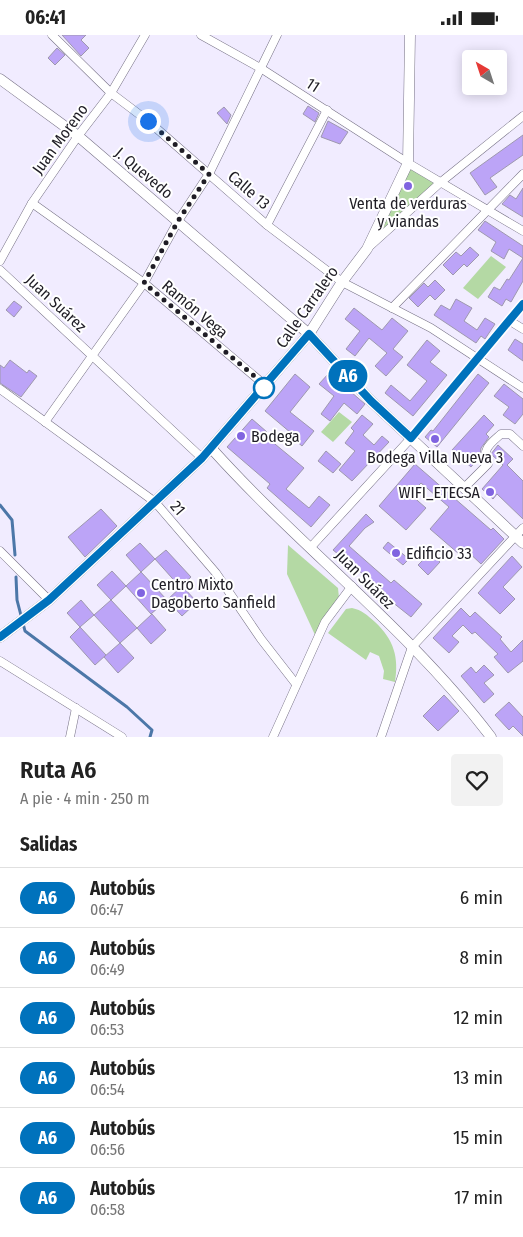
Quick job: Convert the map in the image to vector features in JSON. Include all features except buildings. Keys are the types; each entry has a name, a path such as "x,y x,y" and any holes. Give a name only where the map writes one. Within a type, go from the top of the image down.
{"street":[{"name":"Calle 13","path":"52,35 111,93 148,121 267,225 342,282 431,328 523,388"},
{"name":"Juan Moreno","path":"0,261 32,203 78,136 111,93 145,35"},
{"name":"11","path":"201,35 262,69 408,163 523,231"},
{"path":"45,422 144,283 178,221 209,174 277,35"},
{"name":"Calle Carralero","path":"0,637 49,600 212,449 309,334 342,282 367,249 408,163 410,35"},
{"name":"J. Quevedo","path":"0,79 78,136 309,334 371,401 519,540"},
{"path":"267,225 327,110"},
{"path":"367,249 442,182 523,116"},
{"path":"392,308 523,174"},
{"name":"Ramón Vega","path":"32,203 144,283 266,386"},
{"name":"Juan Suárez","path":"0,270 202,458"},
{"path":"311,547 411,438 479,359 523,304"},
{"path":"510,321 523,329"},
{"name":"21","path":"0,389 155,502 216,573 261,639 296,684"},
{"path":"464,488 488,463 484,457 485,451 500,434 510,434 523,446"},
{"name":"Juan Suárez","path":"212,449 253,495 352,586 412,647 491,737"},
{"path":"381,737 412,647 519,540 523,528"},
{"path":"0,551 49,600"},
{"path":"272,737 325,622 352,586"},
{"path":"0,661 122,737"},
{"path":"70,737 76,708"}],"green space":[{"path":"408,163 441,182 367,249"},
{"path":"491,256 506,267 478,299 463,288"},
{"path":"339,412 352,422 333,442 321,432"},
{"path":"288,545 338,588 339,598 315,635 287,574"},
{"path":"352,608 362,611 387,635 394,649 396,665 395,682 383,679 384,671 379,656 370,652 366,660 328,633 346,609"}],"waterway":[{"path":"0,505 12,520 15,555"},
{"path":"16,577 17,600 25,631 127,707 152,730 150,737"}],"bus line":[{"name":"A6","path":"0,637 39,609 212,449 309,334 371,401 411,438 479,359 523,304"}],"place":[{"name":"Venta de verduras y viandas","path":"408,186"},
{"name":"Bodega","path":"241,436"},
{"name":"Bodega Villa Nueva 3","path":"435,439"},
{"name":"WIFI_ETECSA","path":"490,492"},
{"name":"Edificio 33","path":"396,553"},
{"name":"Centro Mixto Dagoberto Sanfield","path":"141,593"}],"route":[{"path":"148,121 209,174 178,221 144,283 266,386 264,388"}]}
